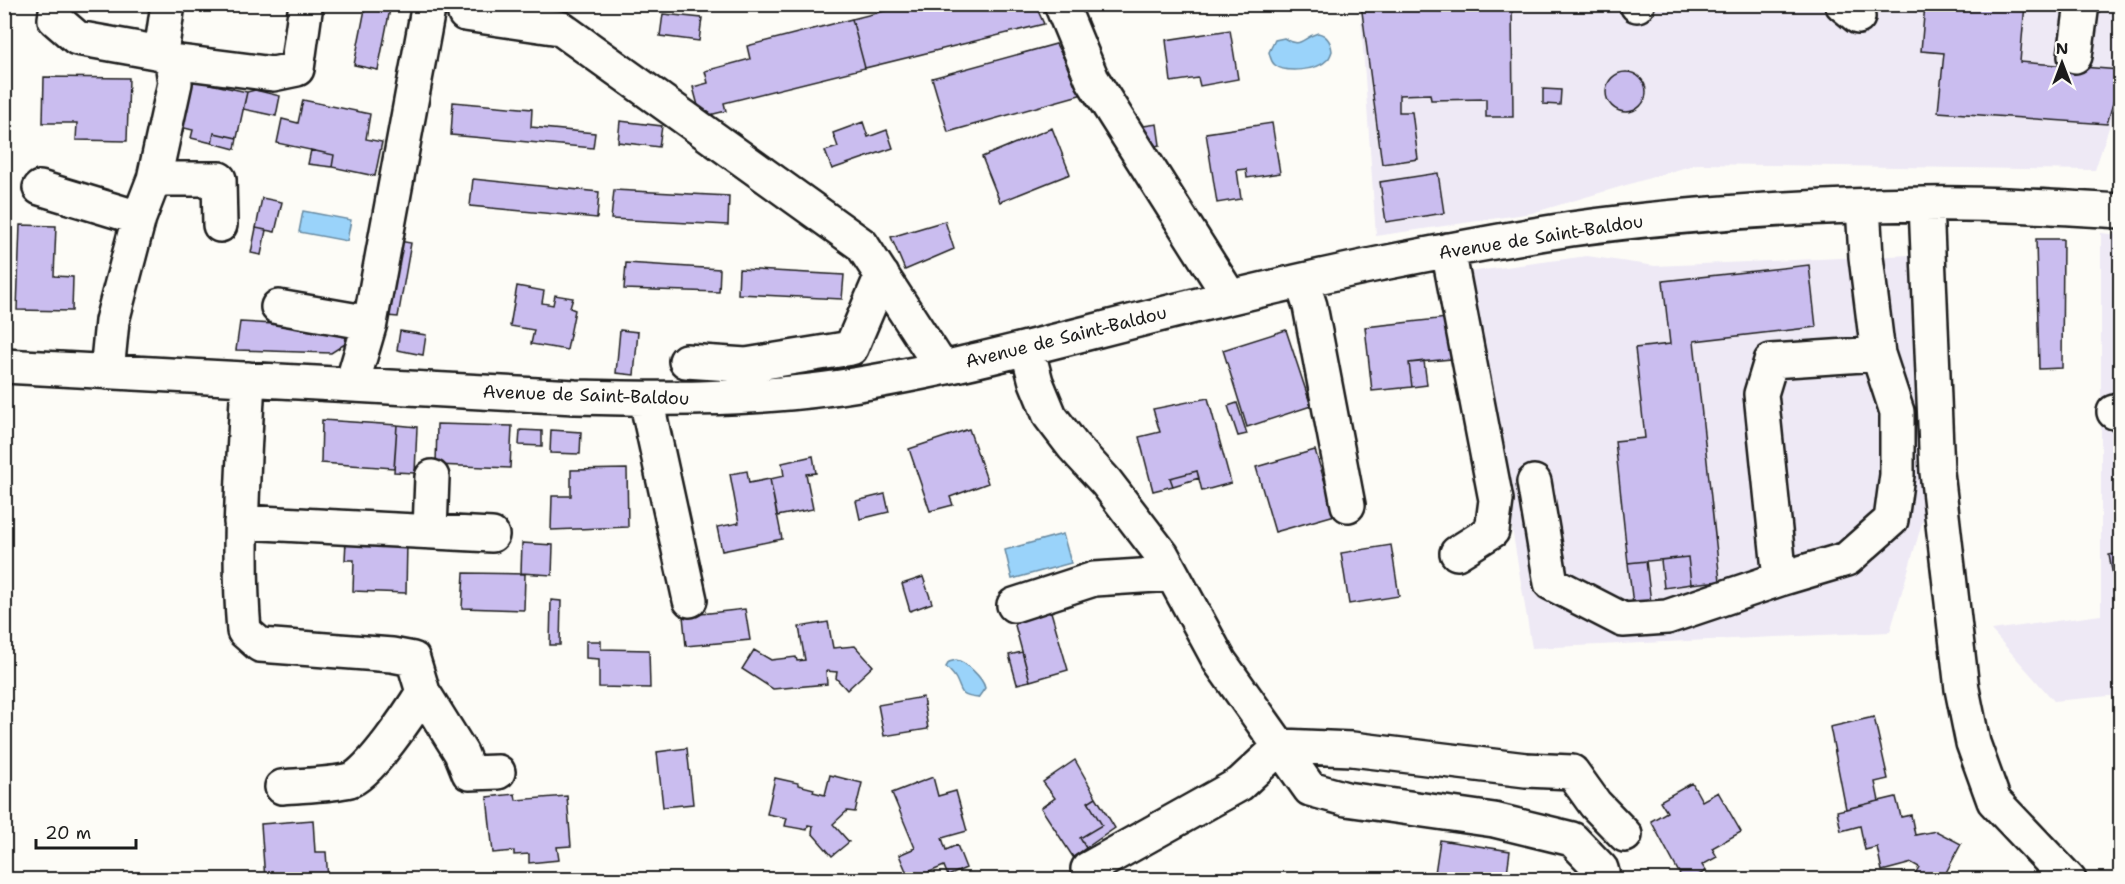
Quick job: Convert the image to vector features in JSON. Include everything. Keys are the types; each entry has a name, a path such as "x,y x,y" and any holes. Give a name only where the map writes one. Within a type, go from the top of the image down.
{"street":[{"path":"57,4 55,19 77,38 167,57 273,74 297,69 306,4"},
{"path":"107,372 112,321 139,218 154,179 175,83 167,57 168,4"},
{"path":"352,384 370,323 429,4"},
{"path":"1061,4 1092,79 1230,297"},
{"path":"2075,56 2082,4"},
{"path":"465,14 560,28 862,245 942,368"},
{"path":"154,179 219,179 220,225"},
{"path":"40,188 139,218"},
{"path":"1926,204 1937,472 1962,689 1973,743 1994,801 2069,879"},
{"name":"Avenue de Saint-Baldou","path":"4,366 575,397 646,399 760,395 825,389 942,368 1230,297 1448,250 1574,229 1753,211 1863,206 1926,204 2121,211"},
{"path":"1534,482 1551,583 1623,620 1667,617 1847,559 1891,520 1897,476 1897,412 1878,354 1866,257 1863,206"},
{"path":"1448,250 1496,500 1492,531 1457,553"},
{"path":"686,362 746,365 851,348 882,275"},
{"path":"1302,282 1310,306 1348,505"},
{"path":"278,307 370,323"},
{"path":"1027,348 1036,382 1050,416 1113,491 1162,555 1220,662 1310,789 1346,799 1494,820 1572,839 1601,869 1604,879"},
{"path":"1780,579 1761,394 1772,362 1878,354"},
{"path":"248,379 242,522 244,631 260,645 392,655 413,659 423,692 461,753 469,773 498,772"},
{"path":"646,399 690,600"},
{"path":"430,531 432,477"},
{"path":"242,522 492,535"},
{"path":"1014,605 1094,579 1172,574"},
{"path":"282,787 353,780 379,755 423,692"},
{"path":"1088,869 1240,784 1281,746 1352,749 1526,770 1572,772 1595,804 1625,835"}],"shaded area":[{"path":"1360,5 2120,5 2120,94 2095,170 1697,164 1532,213 1376,236"},
{"path":"2101,233 2120,235 2120,695 2054,701 1991,630 2101,615"},
{"path":"1911,255 1930,496 1890,632 1532,648 1469,272 1587,256 1655,266"}],"water":[{"path":"1318,33 1328,39 1332,51 1323,63 1294,70 1280,68 1270,58 1269,52 1275,40 1284,38 1298,43"},
{"path":"303,211 351,220 347,241 299,232"},
{"path":"1063,534 1071,563 1012,579 1005,550"},
{"path":"956,660 969,667 984,684 985,688 978,698 962,693 955,678 946,667 949,662"}],"building":[{"path":"366,4 391,4 378,70 354,65"},
{"path":"913,4 1038,4 1044,24 865,68 852,19"},
{"path":"1361,4 1512,4 1513,117 1486,117 1486,99 1431,100 1430,94 1399,95 1399,112 1412,112 1418,159 1382,164"},
{"path":"1925,4 2025,4 2020,62 2120,70 2120,79 2107,124 1938,112 1944,53 1921,51"},
{"path":"663,14 702,18 699,41 660,36"},
{"path":"852,19 865,68 724,103 726,111 701,117 693,87 708,83 705,71 750,59 747,46"},
{"path":"1230,30 1238,79 1200,86 1198,78 1171,82 1166,40"},
{"path":"1056,44 1083,94 948,132 932,78"},
{"path":"1626,72 1634,73 1640,78 1645,84 1645,100 1640,106 1634,111 1626,112 1618,111 1612,106 1607,100 1606,92 1607,84 1612,78 1618,73"},
{"path":"44,77 129,78 127,141 76,140 77,123 43,123"},
{"path":"183,78 247,92 237,138 214,133 212,143 191,138 193,130 172,125"},
{"path":"1543,89 1561,90 1560,105 1543,104"},
{"path":"255,90 280,96 276,116 243,109 247,92"},
{"path":"303,100 370,114 366,139 382,142 375,176 332,167 334,155 277,143 282,119 298,123"},
{"path":"453,102 532,109 531,127 595,133 593,148 451,135"},
{"path":"620,121 662,126 659,147 618,142"},
{"path":"863,122 868,137 887,130 893,148 832,169 825,151 838,147 833,133"},
{"path":"1272,123 1280,173 1247,178 1246,169 1237,170 1241,199 1217,203 1206,133"},
{"path":"1157,124 1160,145 1141,149 1137,127"},
{"path":"1052,128 1070,174 1000,202 982,157"},
{"path":"214,133 237,138 235,149 212,143"},
{"path":"311,150 334,155 332,167 308,164"},
{"path":"1438,173 1444,213 1386,222 1380,182"},
{"path":"473,179 599,192 597,218 470,206"},
{"path":"614,190 729,196 728,225 611,219"},
{"path":"262,198 282,202 275,232 256,228"},
{"path":"945,221 954,249 905,270 891,237"},
{"path":"20,225 56,226 54,276 73,277 72,311 17,310"},
{"path":"256,228 266,230 261,255 251,253"},
{"path":"2036,239 2063,239 2062,368 2039,369"},
{"path":"399,241 411,243 398,317 387,316"},
{"path":"626,263 720,269 719,292 624,289"},
{"path":"1809,265 1816,327 1694,341 1720,581 1691,584 1688,557 1628,563 1615,441 1645,438 1635,348 1670,344 1663,281"},
{"path":"739,269 844,275 842,299 738,294"},
{"path":"2118,275 2120,275 2120,296 2117,296"},
{"path":"517,286 544,291 542,303 553,305 555,295 573,298 570,308 575,310 567,350 531,344 534,330 510,326"},
{"path":"1447,318 1451,359 1409,363 1412,387 1372,391 1365,327"},
{"path":"240,322 347,328 345,344 331,353 236,350"},
{"path":"620,330 638,332 634,375 616,373"},
{"path":"1286,330 1311,406 1247,427 1223,350"},
{"path":"400,331 426,335 423,355 397,350"},
{"path":"1424,361 1427,385 1412,387 1409,363"},
{"path":"1208,398 1231,483 1202,491 1197,471 1170,478 1173,486 1153,491 1139,437 1160,432 1153,409"},
{"path":"1237,403 1247,434 1238,436 1228,406"},
{"path":"322,420 397,425 394,468 321,463"},
{"path":"437,424 512,426 510,468 436,465"},
{"path":"397,425 417,427 415,473 394,472"},
{"path":"969,429 988,483 950,497 953,505 930,511 909,449"},
{"path":"520,430 542,431 542,446 519,445"},
{"path":"551,430 581,432 580,454 550,453"},
{"path":"1315,450 1335,515 1275,532 1256,467"},
{"path":"813,456 816,473 806,474 813,509 777,516 770,479 784,476 782,463"},
{"path":"627,469 628,527 551,530 552,496 571,496 571,470"},
{"path":"747,471 749,483 770,479 782,539 722,551 717,527 739,523 730,474"},
{"path":"1197,471 1199,478 1173,486 1170,478"},
{"path":"885,494 889,512 860,519 856,501"},
{"path":"346,540 407,542 406,593 353,591 354,560 345,560"},
{"path":"522,543 553,545 552,575 521,573"},
{"path":"1391,545 1399,596 1349,604 1341,553"},
{"path":"2120,553 2120,579 2114,581 2109,555"},
{"path":"1688,557 1691,584 1664,588 1661,560"},
{"path":"1646,561 1652,611 1634,613 1628,563"},
{"path":"464,573 525,574 524,610 462,608"},
{"path":"923,577 932,603 910,611 902,584"},
{"path":"2120,579 2120,613 2114,581"},
{"path":"551,600 561,601 560,645 550,645"},
{"path":"1049,605 1068,670 1030,681 1012,614"},
{"path":"745,609 750,640 686,646 683,616"},
{"path":"828,622 833,648 855,646 873,666 847,690 836,678 837,672 826,671 827,684 773,689 742,669 754,650 771,660 796,657 797,661 805,660 799,627"},
{"path":"586,641 601,641 601,649 649,650 650,688 599,687 599,659 586,658"},
{"path":"1022,652 1030,681 1017,684 1009,655"},
{"path":"923,697 928,729 884,736 878,705"},
{"path":"1874,717 1888,779 1875,782 1879,801 1846,809 1830,727"},
{"path":"687,748 693,804 663,807 657,752"},
{"path":"1075,760 1096,797 1088,802 1102,825 1080,838 1086,848 1073,857 1041,808 1055,798 1043,782"},
{"path":"830,775 862,783 855,812 847,811 833,824 849,842 832,856 812,833 813,826 808,825 807,830 785,826 787,818 767,814 775,778 798,783 798,785 814,789 813,792 825,795"},
{"path":"933,777 938,796 956,791 967,831 942,838 946,850 957,845 966,868 948,876 944,866 910,880 899,855 915,848 892,793"},
{"path":"1692,783 1702,801 1718,792 1741,832 1712,848 1717,857 1702,865 1706,871 1690,880 1683,880 1651,821 1667,812 1660,801"},
{"path":"515,794 516,800 567,796 571,846 557,847 559,860 529,863 529,854 514,855 514,851 493,853 487,797"},
{"path":"1096,797 1115,828 1086,848 1080,838 1102,825 1088,802"},
{"path":"1896,797 1901,817 1911,815 1915,835 1936,831 1961,844 1942,880 1926,880 1915,874 1919,867 1912,863 1882,871 1877,847 1865,850 1860,826 1841,831 1837,811"},
{"path":"313,820 315,852 326,852 328,880 265,880 261,824"},
{"path":"1440,840 1510,851 1506,880 1434,880"}]}
